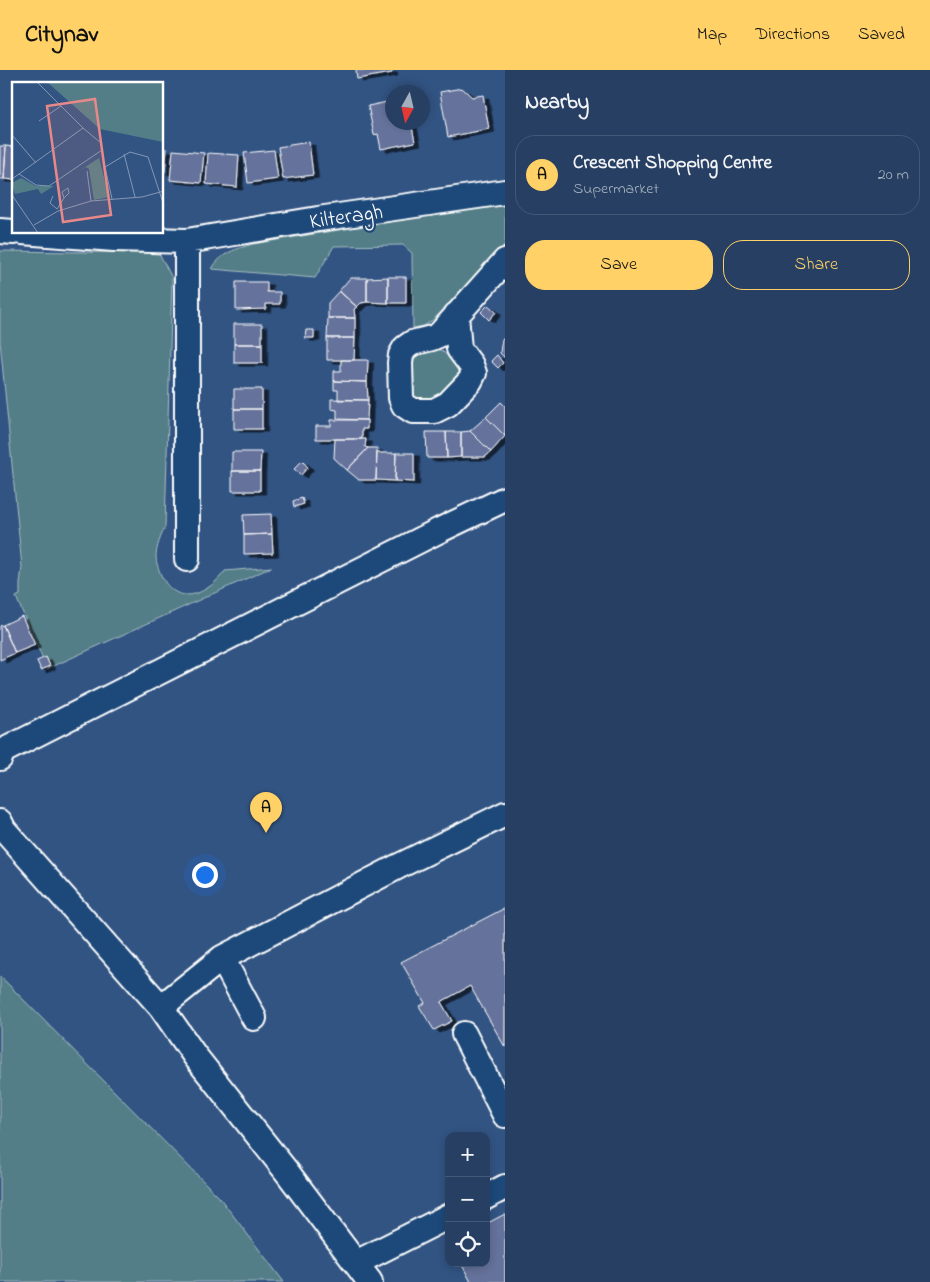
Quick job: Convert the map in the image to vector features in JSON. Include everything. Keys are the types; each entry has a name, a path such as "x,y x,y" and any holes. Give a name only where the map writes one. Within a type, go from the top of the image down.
{"street":[{"name":"Kilteragh","path":"48,234 114,239 188,241 318,219 505,192"},
{"path":"187,558 188,241"},
{"path":"456,314 505,261"},
{"path":"0,758 3,751 505,499"},
{"path":"161,1008 222,958 399,866 505,814"},
{"path":"0,822 4,830 161,1008 194,1056 287,1172 370,1282"},
{"path":"222,958 254,1018"},
{"path":"464,1034 505,1115"},
{"path":"490,1194 505,1187"},
{"path":"356,1263 445,1218"}],"green space":[{"path":"505,203 505,244 434,319 424,326 413,328 412,253 403,245 334,246 315,278 212,269 225,255 253,244"},
{"path":"0,251 159,253 172,278 165,527 156,553 161,575 168,586 175,592 184,595 193,594 210,586 225,571 272,567 47,669 16,597 20,595 22,567 0,341"},
{"path":"438,348 458,364 462,374 440,399 416,400 411,395 411,359 413,354"},
{"path":"0,976 219,1197 284,1282 0,1282"}],"building":[{"path":"356,70 392,70 392,73 357,79"},
{"path":"462,88 472,97 483,95 489,129 448,137 440,92"},
{"path":"385,102 385,130 413,130 415,142 381,149 378,134 374,135 368,106"},
{"path":"309,142 313,175 283,179 278,147"},
{"path":"0,146 6,146 4,179 0,179"},
{"path":"6,146 12,147 12,180 4,179"},
{"path":"164,149 167,149 165,172"},
{"path":"173,150 204,153 201,183 170,180"},
{"path":"274,150 278,179 248,183 244,153"},
{"path":"208,153 239,155 237,187 206,184"},
{"path":"388,277 388,303 367,302 367,278"},
{"path":"388,277 406,277 406,303 388,303"},
{"path":"350,278 367,278 367,302 361,303 357,307 339,291"},
{"path":"236,282 267,282 267,292 280,292 280,304 266,304 266,309 236,310"},
{"path":"339,291 357,307 354,309 355,318 328,318 328,303"},
{"path":"488,305 496,312 489,320 481,312"},
{"path":"328,318 355,318 355,338 327,338"},
{"path":"234,324 262,324 262,344 234,344"},
{"path":"306,330 314,330 314,338 305,338"},
{"path":"327,338 355,338 354,360 327,360"},
{"path":"502,339 505,340 505,358 500,353"},
{"path":"234,344 262,344 262,363 234,363"},
{"path":"497,355 503,363 498,368 491,361"},
{"path":"341,360 368,360 367,382 334,381 334,371 341,371"},
{"path":"334,381 367,382 368,400 338,400 338,390 334,390"},
{"path":"234,389 262,389 262,409 234,409"},
{"path":"331,399 368,400 367,420 337,419 337,410 331,409"},
{"path":"501,402 505,406 505,436 486,417"},
{"path":"234,409 262,409 262,429 234,429"},
{"path":"486,417 505,436 491,452 470,431"},
{"path":"331,420 367,420 367,429 362,429 362,439 316,439 316,426 331,426"},
{"path":"470,431 491,452 485,457 461,457 461,432"},
{"path":"426,432 446,432 447,458 427,458"},
{"path":"446,432 461,432 461,457 447,458"},
{"path":"335,439 366,439 365,447 368,448 347,470 334,458"},
{"path":"368,448 377,448 376,480 359,480 347,470"},
{"path":"232,452 261,452 260,471 232,471"},
{"path":"377,453 396,453 395,481 376,480"},
{"path":"396,453 414,453 414,482 395,481"},
{"path":"302,461 308,467 301,475 294,469"},
{"path":"232,471 260,471 260,491 232,491"},
{"path":"302,498 304,504 294,507 293,501"},
{"path":"271,514 272,534 244,535 243,515"},
{"path":"272,534 273,553 244,554 244,535"},
{"path":"22,616 35,645 15,653 3,625"},
{"path":"3,625 15,653 0,660 0,626"},
{"path":"46,657 50,666 41,670 37,661"},
{"path":"505,908 505,1047 470,986 441,1002 452,1021 434,1030 419,1006 425,1003 401,962"},
{"path":"505,1214 505,1282 471,1282 463,1267 490,1267 490,1222"}],"place":[{"name":"Crescent Shopping Centre","path":"266,833"}]}
